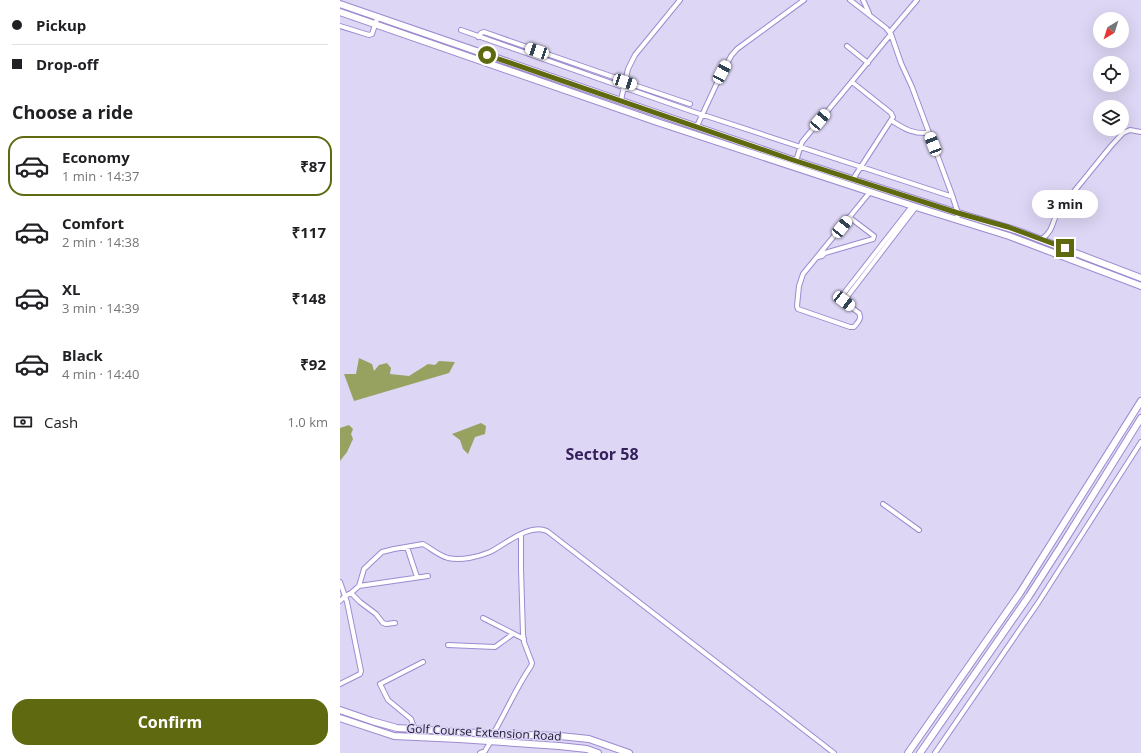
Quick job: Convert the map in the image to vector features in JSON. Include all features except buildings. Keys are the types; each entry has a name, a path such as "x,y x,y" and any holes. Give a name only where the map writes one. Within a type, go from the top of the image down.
{"street":[{"path":"621,100 623,87 630,64 635,55 680,0"},
{"path":"697,126 701,114 736,49 804,0"},
{"path":"850,0 890,33 953,197 957,216"},
{"path":"863,0 870,15"},
{"path":"796,161 802,142 868,63 917,0"},
{"path":"340,4 796,161 853,179 957,216 1141,286"},
{"path":"340,12 657,122 870,192 914,206 1008,227 1141,278"},
{"path":"340,26 369,35 372,34 374,24 378,16"},
{"path":"461,30 701,114 861,168 953,197"},
{"path":"478,36 481,32 484,32 690,104"},
{"path":"454,52 456,44"},
{"path":"847,46 868,63"},
{"path":"852,82 891,113 893,117 892,121 853,179"},
{"path":"892,121 910,131 929,133"},
{"path":"1042,240 1052,229 1055,217 1059,210 1114,142 1127,131 1133,130 1141,132"},
{"path":"870,192 817,257 802,278 799,286 797,308 853,328 860,319 859,313 841,297 858,279 914,206"},
{"path":"817,257 822,256 825,253 873,239 874,236 850,217"},
{"path":"908,753 1020,593 1141,401"},
{"path":"920,753 1033,590 1141,418"},
{"path":"935,753 1038,603 1141,442"},
{"path":"883,504 919,530"},
{"path":"340,601 358,586 364,568 385,551 423,544 448,558 463,558 490,552 536,528 547,531 834,753"},
{"path":"480,753 485,751 520,682 531,666 531,659 524,639 521,569 522,534"},
{"path":"407,547 418,578"},
{"path":"358,586 428,576"},
{"path":"340,582 341,589 345,596 361,671 360,674 340,684"},
{"path":"351,593 376,614 383,623 395,623"},
{"path":"483,618 524,639"},
{"path":"448,645 495,647 514,634"},
{"path":"415,730 411,719 388,700 380,684 423,662"},
{"name":"Golf Course Extension Road","path":"340,710 397,728 493,734 560,736 589,739 614,750 626,752"},
{"name":"Golf Course Extension Road","path":"340,718 394,736 569,747 587,749 598,753"},
{"path":"569,747 575,753"}],"shaded area":[{"path":"359,358 372,364 374,371 379,365 387,363 391,368 390,374 409,376 428,364 435,365 439,361 455,362 449,373 354,401 344,374 356,374"},
{"path":"481,423 486,426 485,434 475,437 468,454 463,449 460,440 452,434"},
{"path":"349,425 353,429 351,434 353,439 347,452 340,461 340,428"}],"district":[{"name":"Sector 58","path":"602,454"}],"route":[{"path":"487,55 790,159 958,213 1008,227 1065,248"}]}
